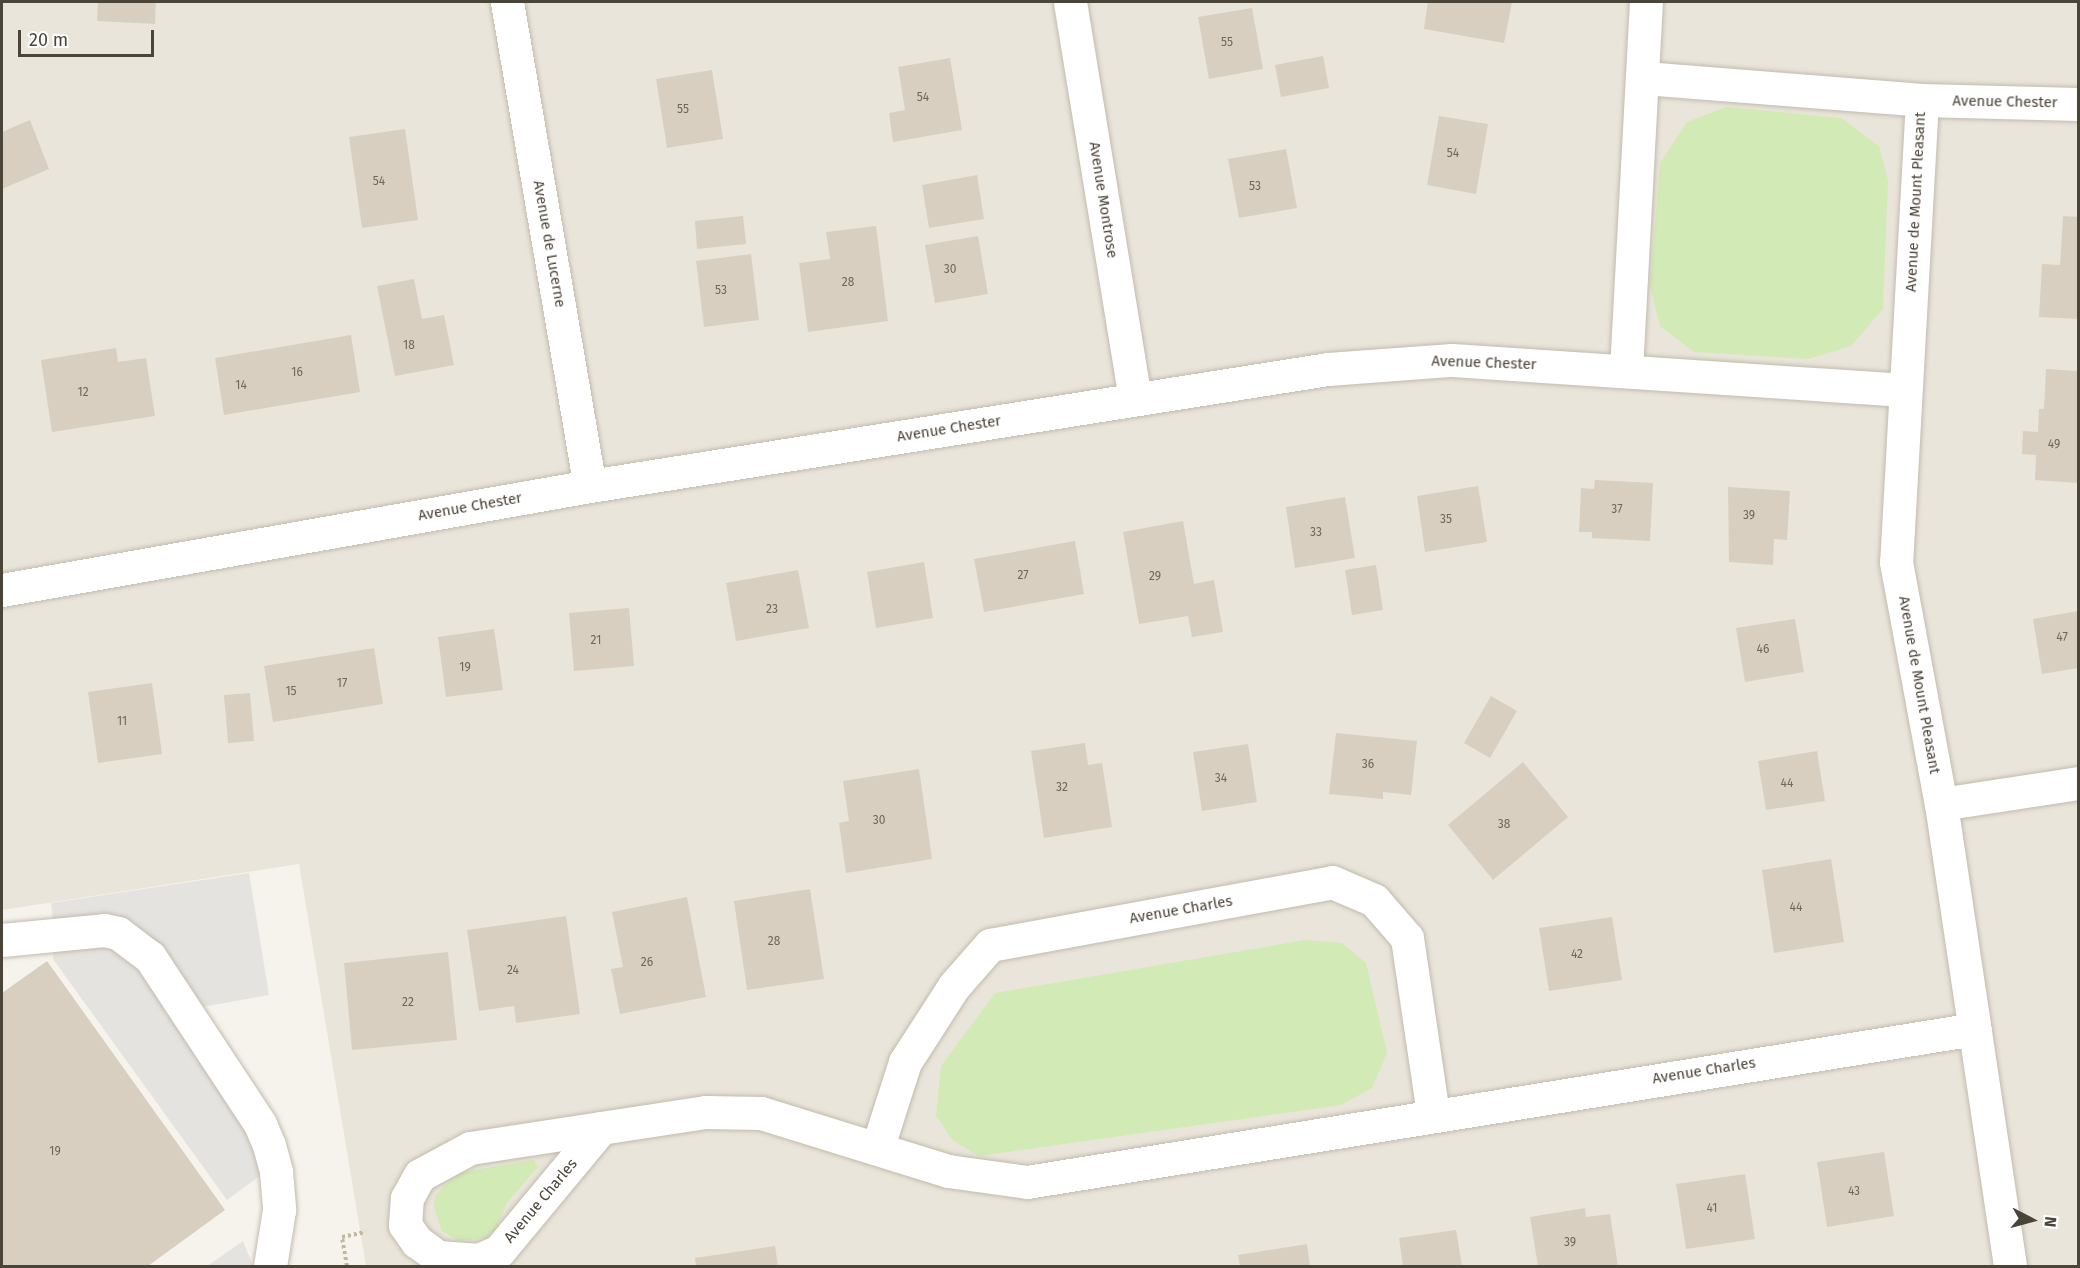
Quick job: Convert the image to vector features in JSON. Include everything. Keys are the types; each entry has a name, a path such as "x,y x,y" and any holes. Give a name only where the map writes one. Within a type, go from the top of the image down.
{"street":[{"name":"Avenue de Lucerne","path":"507,2 590,486"},
{"name":"Avenue Montrose","path":"1070,2 1135,399"},
{"path":"1626,370 1644,78 1646,2"},
{"name":"Avenue Chester","path":"1644,78 1922,99 2079,104"},
{"name":"Avenue de Mount Pleasant","path":"1922,99 1896,562 1941,804 2010,1266"},
{"name":"Avenue Chester","path":"2,590 590,486 1328,369 1452,360 1905,390"},
{"path":"1941,804 2079,783"},
{"name":"Avenue Charles","path":"878,1146 905,1062 954,986 990,945 1332,882 1374,900 1407,938 1433,1115"},
{"path":"2,940 104,930 118,933 150,957 260,1124 269,1145 276,1172 279,1210 270,1266"},
{"name":"Avenue Charles","path":"602,1128 499,1251 479,1260 438,1257 417,1242 405,1225 407,1198 420,1175 445,1158 470,1148 705,1112 761,1113 878,1146 948,1171 1027,1182 1975,1029"}],"path":[{"path":"347,1266 342,1238 369,1231"}],"shaded area":[{"path":"2,2 2078,2 2078,1266 366,1266 299,864 2,910"},
{"path":"249,873 269,995 186,1010 275,1165 227,1200 53,959 55,934 51,903"},
{"path":"243,1241 253,1266 207,1266"}],"green space":[{"path":"1726,107 1841,118 1879,146 1888,180 1883,309 1851,346 1808,359 1694,352 1660,326 1650,286 1660,163 1687,122"},
{"path":"1305,940 1342,943 1366,963 1387,1053 1372,1088 1341,1105 979,1156 952,1140 936,1115 941,1066 995,993"},
{"path":"534,1160 538,1167 506,1204 495,1232 488,1238 459,1241 442,1231 434,1208 435,1196 457,1173"}],"building":[{"path":"98,2 156,2 155,24 97,21"},
{"path":"1428,2 1512,2 1504,43 1424,29"},
{"path":"1252,8 1263,69 1209,79 1198,17"},
{"path":"1323,56 1329,88 1281,97 1275,65"},
{"path":"950,58 962,130 893,142 889,113 905,110 898,67"},
{"path":"712,70 723,139 667,148 656,79"},
{"path":"1439,116 1488,124 1476,194 1427,185"},
{"path":"30,120 49,169 2,189 2,132"},
{"path":"405,129 418,220 362,228 349,137"},
{"path":"1286,149 1297,208 1239,218 1228,159"},
{"path":"977,175 984,219 929,228 922,185"},
{"path":"743,216 746,244 697,249 695,221"},
{"path":"2063,216 2078,217 2078,319 2039,317 2042,264 2060,265"},
{"path":"876,226 888,321 808,332 799,263 830,259 826,232"},
{"path":"978,236 988,294 935,303 925,245"},
{"path":"751,254 759,320 704,327 696,261"},
{"path":"414,279 422,319 444,315 454,365 395,376 377,286"},
{"path":"351,335 360,392 224,415 215,358"},
{"path":"116,348 118,362 146,358 155,416 52,432 41,360"},
{"path":"2046,369 2078,371 2078,483 2035,480 2036,455 2022,454 2023,431 2038,432 2039,409 2044,409"},
{"path":"1595,480 1653,483 1650,541 1592,538 1592,532 1579,532 1581,488 1594,489"},
{"path":"1478,486 1487,542 1425,552 1417,496"},
{"path":"1728,487 1790,491 1787,540 1774,539 1773,565 1729,562"},
{"path":"1345,497 1355,558 1295,568 1286,507"},
{"path":"1183,521 1194,584 1214,580 1223,632 1192,637 1188,616 1139,624 1123,532"},
{"path":"1075,541 1084,594 984,612 974,559"},
{"path":"924,562 933,618 876,628 867,572"},
{"path":"1376,565 1383,610 1352,615 1345,570"},
{"path":"798,570 809,628 736,641 726,583"},
{"path":"629,608 634,666 574,671 569,613"},
{"path":"2078,611 2078,668 2042,674 2033,619"},
{"path":"1795,619 1804,672 1745,682 1736,628"},
{"path":"494,629 503,690 446,697 438,637"},
{"path":"374,648 383,704 273,722 264,666"},
{"path":"152,683 162,754 98,763 88,692"},
{"path":"250,693 254,741 228,743 224,695"},
{"path":"1491,696 1517,711 1490,758 1464,743"},
{"path":"1336,733 1417,741 1411,795 1383,792 1383,799 1329,794"},
{"path":"1085,743 1088,765 1102,763 1112,827 1044,838 1031,751"},
{"path":"1248,744 1257,802 1202,811 1193,752"},
{"path":"1817,751 1825,801 1766,810 1758,761"},
{"path":"1523,762 1568,817 1493,880 1448,825"},
{"path":"919,769 932,859 846,873 839,823 849,821 843,781"},
{"path":"1831,859 1844,942 1774,953 1762,870"},
{"path":"810,889 824,979 747,990 734,901"},
{"path":"687,897 706,997 620,1014 611,969 623,967 612,912"},
{"path":"566,916 580,1014 516,1023 514,1006 479,1011 467,930"},
{"path":"1612,917 1622,980 1549,991 1539,928"},
{"path":"448,952 457,1040 352,1050 344,963"},
{"path":"47,961 225,1210 148,1266 2,1266 2,993"},
{"path":"1884,1152 1894,1216 1827,1227 1817,1162"},
{"path":"1745,1174 1755,1239 1686,1249 1676,1184"},
{"path":"1585,1208 1586,1217 1610,1214 1618,1266 1538,1266 1530,1217"},
{"path":"1456,1230 1462,1266 1403,1266 1399,1238"},
{"path":"1307,1244 1310,1266 1240,1266 1238,1255"},
{"path":"775,1246 778,1266 696,1266 695,1258"}]}
